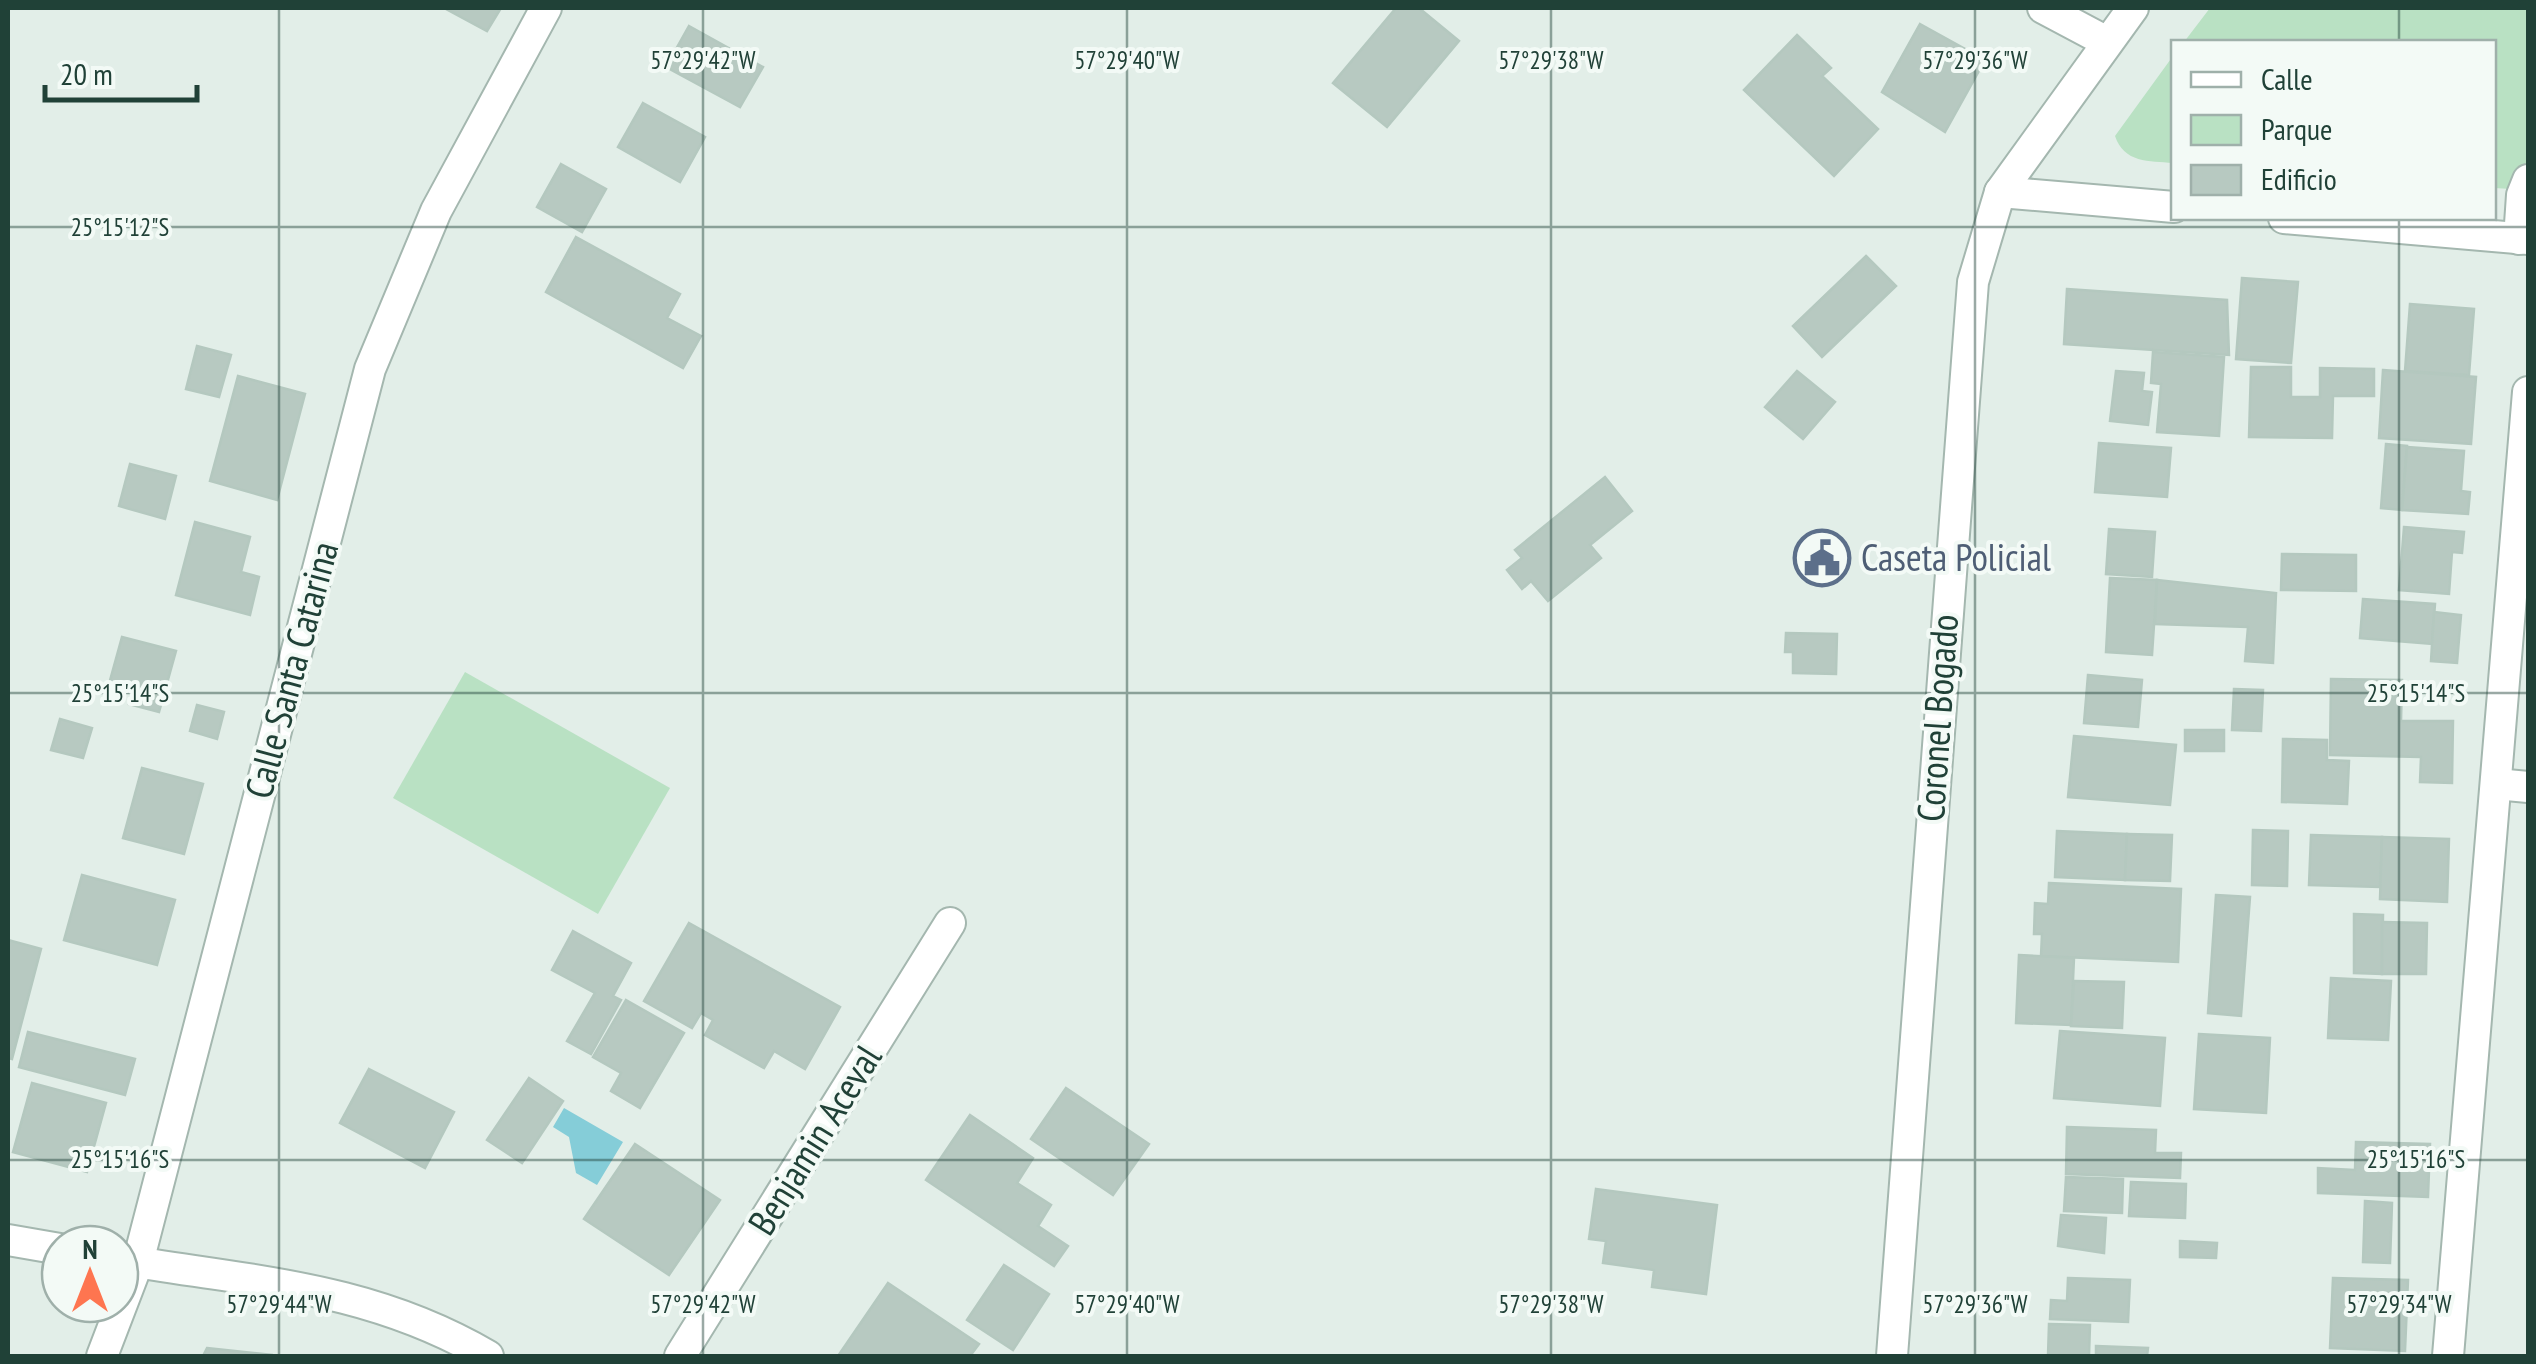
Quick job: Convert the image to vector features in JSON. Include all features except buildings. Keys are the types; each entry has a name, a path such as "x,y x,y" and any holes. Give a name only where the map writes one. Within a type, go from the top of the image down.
{"street":[{"name":"Calle Santa Catarina","path":"139,1224 370,369 436,211 546,8"},
{"path":"2043,8 2107,42"},
{"name":"Coronel Bogado","path":"1892,1356 1968,326 1977,263 2000,192 2134,8"},
{"path":"2307,220 2524,239 2522,195 2528,180"},
{"path":"2000,192 2171,208"},
{"path":"2448,1356 2528,392"},
{"path":"2496,784 2528,788"},
{"name":"Benjamin Aceval","path":"680,1356 950,923"},
{"path":"8,1240 40,1246"},
{"path":"140,1263 356,1298 441,1329 488,1356"},
{"name":"Calle Santa Catarina","path":"102,1356 111,1324"}],"green space":[{"path":"2210,8 2528,8 2528,190 2496,188 2496,40 2186,40"},
{"path":"2171,59 2171,163 2131,156 2115,136"},
{"path":"465,672 670,788 598,914 393,798"}],"water":[{"path":"564,1108 623,1142 597,1185 576,1173 569,1137 553,1127"}],"place":[{"name":"Caseta Policial","path":"1822,558"}]}
